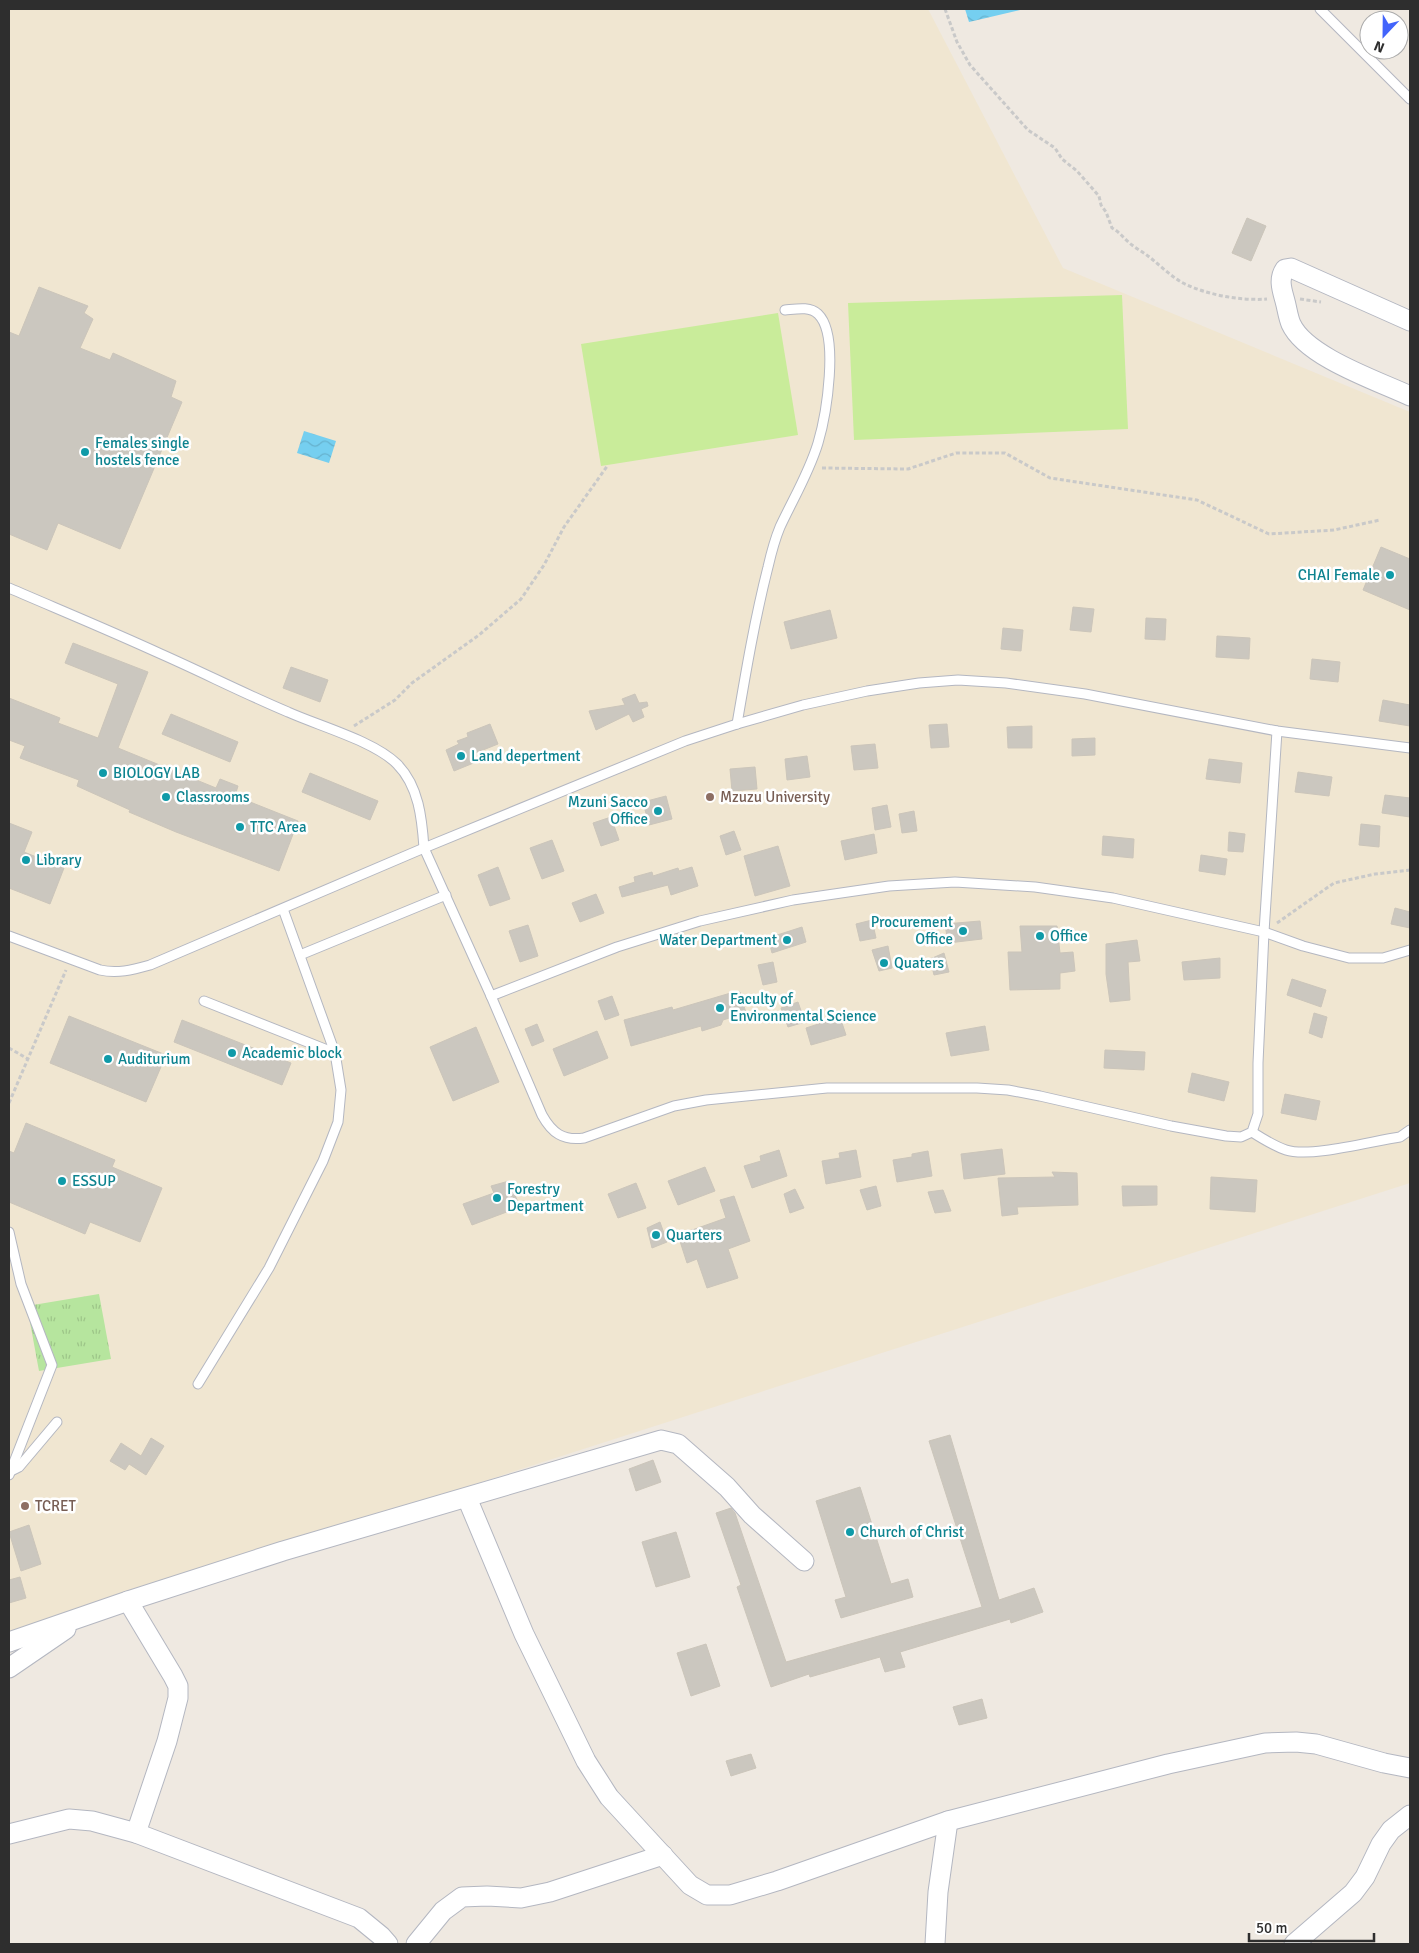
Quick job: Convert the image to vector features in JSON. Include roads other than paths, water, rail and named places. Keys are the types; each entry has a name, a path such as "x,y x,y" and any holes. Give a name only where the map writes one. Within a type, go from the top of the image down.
{"street":[{"path":"1410,321 1291,268 1285,268 1282,274 1280,282 1291,324 1304,342 1319,354 1410,396"},
{"path":"9,1642 283,1550 467,1498 660,1440 678,1444 727,1487 752,1514 804,1561"},
{"path":"467,1498 524,1634 586,1761 610,1797 690,1885 707,1895 730,1895 777,1881 948,1821 1168,1764 1265,1743 1296,1742 1316,1744 1384,1763 1410,1768"},
{"path":"128,1601 178,1686 178,1698 167,1741 136,1833"},
{"path":"9,1668 85,1616"},
{"path":"1294,1944 1353,1893 1365,1877 1390,1830 1410,1815"},
{"path":"9,1834 69,1819 92,1821 136,1833 359,1918 388,1944"},
{"path":"935,1944 938,1892 948,1821"},
{"path":"416,1944 443,1910 462,1897 521,1898 550,1892 663,1855"}],"lane":[{"path":"1320,9 1410,99"},
{"path":"737,724 768,567 779,529 809,467 818,443 826,408 830,355 826,325 817,312 803,308 786,310"},
{"path":"9,588 163,655 255,698 374,748 398,764 416,792 424,848 549,1128 561,1136 572,1140 584,1138 674,1106 706,1100 827,1088 977,1088 1008,1090 1171,1126 1217,1134 1242,1137 1252,1132 1258,1114 1258,1063 1264,932 1277,730"},
{"path":"9,936 100,970 111,972 126,971 150,965 424,848 649,756 737,724 803,705 867,691 958,680 1006,683 1085,694 1277,730 1410,748"},
{"path":"491,996 617,947 700,921 793,900 889,886 955,882 1035,887 1113,898 1264,932 1303,946 1348,958 1383,958 1410,950"},
{"path":"300,955 446,895"},
{"path":"198,1384 269,1268 323,1162 338,1122 341,1090 336,1053 283,909"},
{"path":"204,1001 336,1053"},
{"path":"1252,1132 1273,1145 1288,1151 1305,1152 1400,1137 1410,1130"},
{"path":"9,1232 21,1284 52,1365 9,1473"},
{"path":"9,1473 19,1467 57,1422"}],"water":[{"path":"965,9 1024,9 969,22"},
{"path":"304,431 336,441 329,463 297,453"}],"place":[{"name":"Females single hostels fence","path":"85,452"},
{"name":"CHAI Female","path":"1390,575"},
{"name":"Land depertment","path":"461,756"},
{"name":"BIOLOGY LAB","path":"103,773"},
{"name":"Classrooms","path":"166,797"},
{"name":"Mzuzu University","path":"710,797"},
{"name":"Mzuni Sacco Office","path":"658,811"},
{"name":"TTC Area","path":"240,827"},
{"name":"Library","path":"26,860"},
{"name":"Procurement Office","path":"963,931"},
{"name":"Office","path":"1040,936"},
{"name":"Water Department","path":"787,940"},
{"name":"Quaters","path":"884,963"},
{"name":"Faculty of Environmental Science","path":"720,1008"},
{"name":"Academic block","path":"232,1053"},
{"name":"Auditurium","path":"108,1059"},
{"name":"ESSUP","path":"62,1181"},
{"name":"Forestry Department","path":"497,1198"},
{"name":"Quarters","path":"656,1235"},
{"name":"TCRET","path":"25,1506"},
{"name":"Church of Christ","path":"850,1532"}]}
